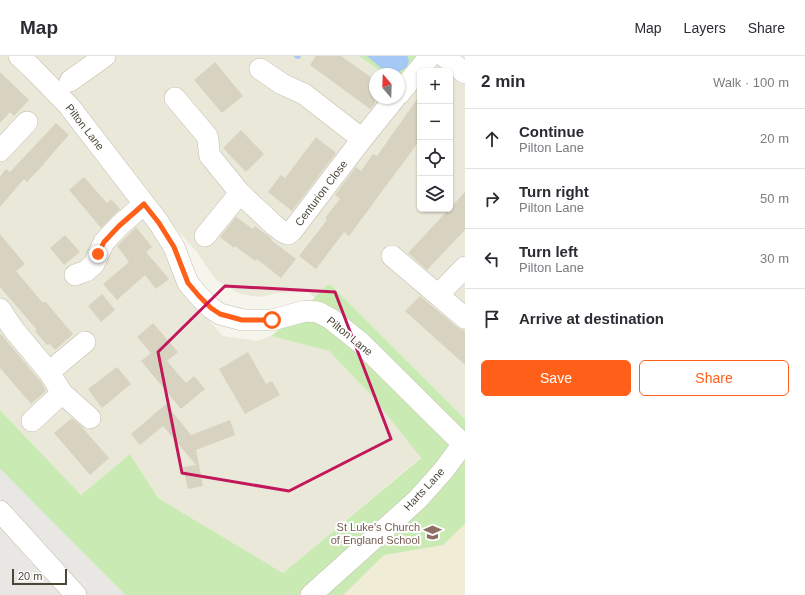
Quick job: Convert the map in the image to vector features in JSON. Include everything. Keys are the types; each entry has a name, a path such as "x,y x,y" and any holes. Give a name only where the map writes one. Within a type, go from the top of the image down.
{"street":[{"name":"Pilton Lane","path":"18,56 32,68 63,87 72,111 159,223 174,247 188,283 211,308 220,314 242,320 272,320 305,312 318,312 331,319 361,342 462,444"},
{"path":"63,87 105,56"},
{"path":"405,87 430,56"},
{"path":"444,56 465,73"},
{"path":"260,69 282,84 304,94 362,139"},
{"name":"Centurion Close","path":"175,98 207,136 210,156 240,193 274,225 288,234 292,231 390,104"},
{"path":"0,151 27,122"},
{"path":"205,236 240,193"},
{"path":"75,275 86,271 94,264 104,242 119,226 144,204"},
{"path":"392,256 465,318"},
{"path":"438,295 465,267"},
{"path":"0,309 14,330 49,372 62,393 90,418"},
{"path":"49,372 85,342"},
{"path":"32,421 62,393"},
{"name":"Harts Lane","path":"311,595 417,500 443,471 462,444"},
{"path":"0,511 76,595"}],"highlighted area":[{"path":"225,286 335,292 391,439 289,491 182,473 158,352"}],"shaded area":[{"path":"0,56 10,56 32,75 161,237 180,288 223,336 257,341 271,336 329,351 372,396 421,457 283,573 158,498 130,454 81,495 0,410"},
{"path":"21,56 359,56 376,68 369,68 369,104 405,104 405,91 417,77 417,212 453,212 453,68 424,68 433,56 465,68 465,419 330,284 326,286 315,298 309,292 278,293 260,297 240,294 216,280 196,251"},
{"path":"0,469 125,595 0,595"},
{"name":"St Luke's Church of England School","path":"465,471 465,595 337,595"}],"green space":[{"path":"359,56 424,56 405,77 405,68 376,68"},
{"path":"330,284 465,419 465,524 443,545 384,555 343,595 125,595 0,469 0,410 81,495 130,454 158,498 283,573 421,458 372,396 329,351 271,336 301,312 326,286"}],"water":[{"path":"367,56 407,56 409,60 407,67 405,68 381,68"}],"building":[{"path":"316,56 341,56 369,76 369,104 375,104 370,109 310,65"},
{"path":"215,62 243,96 222,113 194,80"},
{"path":"0,72 29,100 14,116 10,112 0,123"},
{"path":"417,99 417,144 349,236 344,232 316,269 299,256 327,220 325,218 340,199 335,195 356,167 361,171 373,154 377,156"},
{"path":"56,123 69,135 27,182 24,179 0,207 0,177 6,169 10,172"},
{"path":"241,130 264,154 246,172 223,148"},
{"path":"316,137 336,153 292,211 268,192 281,175 285,178"},
{"path":"84,177 107,203 111,199 120,209 101,228 69,190"},
{"path":"465,192 465,230 427,270 408,253 446,212 453,212 453,205"},
{"path":"236,217 253,229 255,226 296,259 281,278 257,259 255,261 220,237"},
{"path":"136,227 152,247 146,252 169,279 156,289 145,275 117,300 103,284 129,262 117,246"},
{"path":"0,234 25,264 16,271 43,303 45,301 73,334 55,350 50,344 47,345 35,331 37,330 0,287"},
{"path":"65,235 80,252 64,265 50,248"},
{"path":"102,294 115,310 101,322 88,306"},
{"path":"420,296 457,327 465,331 465,365 405,311"},
{"path":"153,323 178,352 167,361 186,383 194,376 205,389 181,409 141,361 151,353 137,337"},
{"path":"0,333 41,382 46,391 31,404 0,368"},
{"path":"248,352 266,384 272,381 280,395 245,414 219,369"},
{"path":"117,367 131,384 102,408 88,389"},
{"path":"166,404 191,435 230,420 235,435 196,450 203,486 188,489 183,467 196,465 163,426 140,445 131,434"},
{"path":"72,418 109,458 90,475 54,433"}],"place":[{"name":"St Luke's Church of England School","path":"433,533"}],"route":[{"path":"98,254 104,242 119,226 144,204 159,223 174,247 188,283 211,308 220,314 242,320 272,320"}]}
